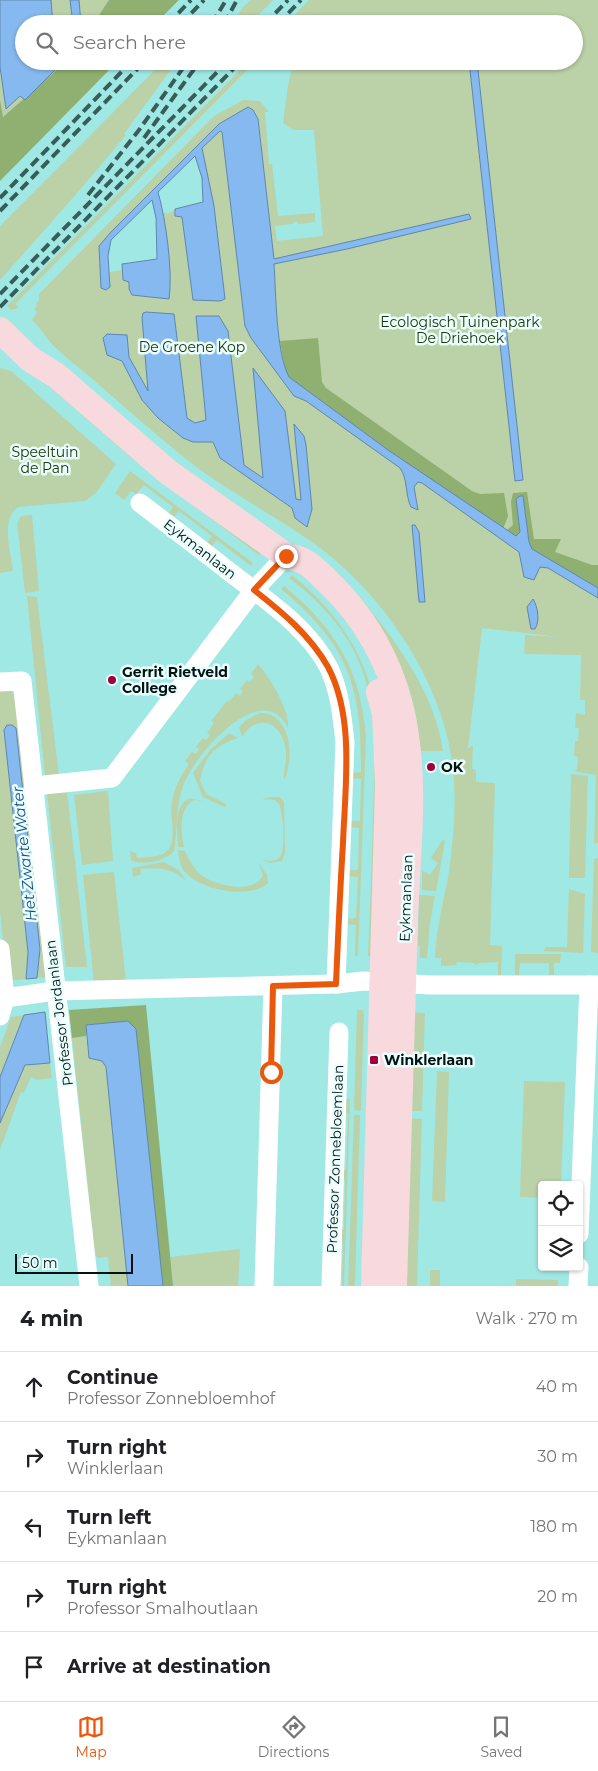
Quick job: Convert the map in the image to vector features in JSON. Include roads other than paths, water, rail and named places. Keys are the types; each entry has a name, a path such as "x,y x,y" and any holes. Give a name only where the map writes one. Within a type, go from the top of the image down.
{"main road":[{"path":"0,313 38,352 57,376"},
{"path":"0,330 30,359 57,376"},
{"name":"Eykmanlaan","path":"57,376 168,472 287,557 291,569 336,610 350,630 377,686 385,714 394,984 394,1286"},
{"name":"Eykmanlaan","path":"374,1286 394,984"}],"street":[{"name":"Eykmanlaan","path":"140,503 290,619 316,648 328,667 341,703 345,742 345,792 336,984"},
{"path":"34,786 112,778 254,590 287,557"},
{"name":"Professor Jordanlaan","path":"0,682 22,681 55,991 90,1286"},
{"path":"0,948 5,998 0,1016"},
{"path":"5,998 55,991 336,984 364,981 394,984 593,985 579,1226"},
{"path":"264,1286 273,986"},
{"name":"Professor Zonnebloemlaan","path":"332,1286 339,1032"},
{"path":"578,1271 578,1286"}],"water":[{"path":"0,0 51,0 52,15 15,15 15,70 55,70 25,100 20,96 6,109 0,67"},
{"path":"70,0 79,0 80,15 72,15"},
{"path":"470,70 478,70 523,480 515,481"},
{"path":"248,107 253,110 258,119 274,259 469,214 471,219 347,249 274,264 279,338 281,353 289,377 388,450 516,536 520,532 516,499 523,496 529,542 532,549 598,588 598,598 548,568 540,567 534,580 524,577 519,552 422,483 418,482 414,487 418,510 411,507 403,472 400,468 306,401 294,396 251,338 245,326 222,132 220,131 202,148 214,206 225,299 220,301 193,300 182,217 175,216 175,209 203,202 202,178 195,156 158,192 168,246 169,299 132,295 129,289 129,282 123,280 122,264 157,259 156,218 152,200 111,240 108,256 110,287 106,290 101,288 99,246 219,124"},
{"path":"143,313 174,314 187,418 195,423 206,420 196,316 219,316 228,331 244,465 263,478 253,368 285,411 296,499 301,500 294,424 304,436 312,509 307,527 295,518 292,508 220,458 213,442 193,442 183,438 158,418 142,400 122,361 107,355 103,338 107,334 127,335 129,357 148,391 142,318"},
{"path":"412,525 415,525 419,532 425,602 419,602"},
{"path":"533,599 538,614 538,622 535,629 531,629 527,607"},
{"name":"Het Zwarte Water","path":"7,725 12,725 16,728 40,949 37,978 26,979 28,952 4,730"},
{"path":"45,1012 50,1063 25,1065 0,1123 0,1077 24,1015"},
{"path":"128,1021 136,1029 163,1286 128,1286 106,1067 102,1061 89,1058 86,1025"}],"railway":[{"path":"177,15 191,0"},
{"path":"190,15 204,0"},
{"path":"217,15 226,0"},
{"path":"229,15 237,0"},
{"path":"274,15 288,0"},
{"path":"287,15 301,0"},
{"path":"0,198 123,70"},
{"path":"0,211 136,70"},
{"path":"88,195 139,130 182,70"},
{"path":"144,138 193,70"},
{"path":"0,294 219,70"},
{"path":"0,307 232,70"}],"place":[{"name":"Gerrit Rietveld College","path":"112,680"},
{"name":"OK","path":"431,767"},
{"name":"Winklerlaan","path":"374,1060"}],"park label":[{"name":"Ecologisch Tuinenpark De Driehoek","path":"460,330"},
{"name":"De Groene Kop","path":"192,347"},
{"name":"Speeltuin de Pan","path":"45,460"}]}
